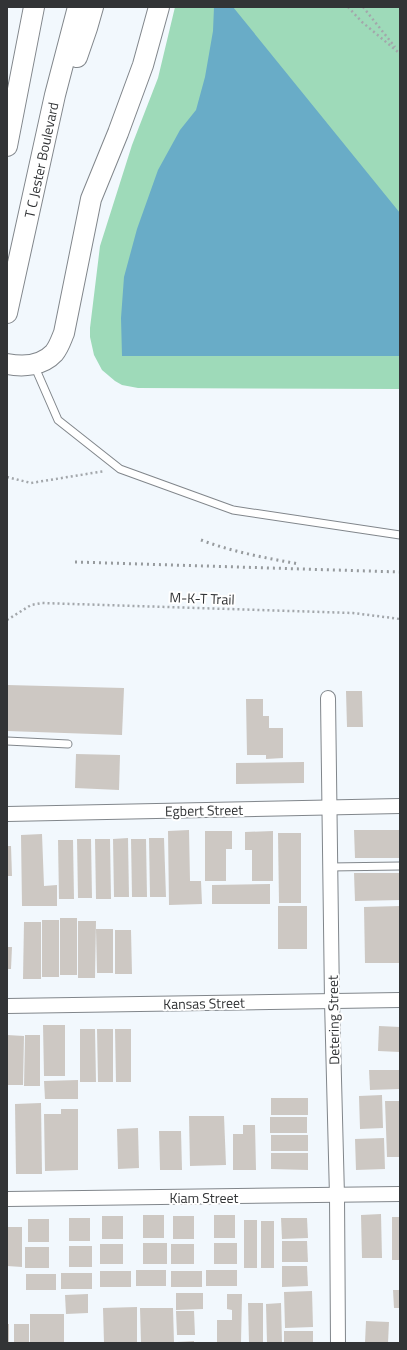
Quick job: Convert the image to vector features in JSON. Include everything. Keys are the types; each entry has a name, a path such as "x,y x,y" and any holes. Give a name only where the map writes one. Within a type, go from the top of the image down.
{"main road":[{"path":"16,99 20,7"},
{"path":"7,146 34,7"},
{"name":"T C Jester Boulevard","path":"7,313 55,95 78,7"},
{"path":"55,95 74,64 88,28 93,7"},
{"path":"7,364 22,366 41,362 54,353 64,333 91,199 118,133 143,65 159,7"}],"street":[{"name":"Detering Street","path":"328,698 332,1001 337,1196 338,1343"},
{"name":"Egbert Street","path":"7,814 400,806"},
{"name":"Kansas Street","path":"7,1006 400,1000"},
{"name":"Kiam Street","path":"7,1199 400,1194"}],"lane":[{"path":"34,364 58,420 120,469 233,510 400,535"},
{"path":"7,741 68,744"},
{"path":"330,866 400,866"}],"path":[{"path":"348,7 362,22 399,53"},
{"path":"363,7 399,53"},
{"path":"7,477 31,483 120,469"},
{"name":"M-K-T Trail","path":"7,620 31,605 42,603 353,613 400,619"}],"green space":[{"path":"175,7 400,7 400,389 138,388 122,385 102,370 94,355 90,337 100,246 132,145 158,78"}],"water":[{"path":"214,7 233,7 400,213 400,356 122,356 121,318 124,277 137,229 158,170 180,130 196,110 205,77 213,31"}],"building":[{"path":"7,685 124,688 122,735 7,731"},
{"path":"346,691 362,691 363,727 347,727"},
{"path":"246,699 263,699 263,716 269,716 269,728 283,728 283,758 266,759 266,755 247,755"},
{"path":"76,754 120,755 119,790 75,788"},
{"path":"304,762 304,783 236,784 236,763"},
{"path":"189,830 190,881 201,881 202,904 169,905 168,831"},
{"path":"354,830 400,830 400,858 355,858"},
{"path":"205,831 232,831 232,849 226,849 226,881 205,881"},
{"path":"273,831 273,881 252,881 252,850 245,850 245,832"},
{"path":"278,833 301,833 301,903 279,903"},
{"path":"42,834 44,886 57,885 57,906 22,906 21,835"},
{"path":"128,838 129,897 114,897 113,839"},
{"path":"149,838 164,838 166,897 150,897"},
{"path":"77,839 91,839 92,898 78,898"},
{"path":"95,839 110,839 111,899 96,899"},
{"path":"131,839 146,839 147,897 132,897"},
{"path":"58,840 73,840 74,899 59,899"},
{"path":"7,846 11,846 12,876 7,876"},
{"path":"354,873 400,873 400,900 355,901"},
{"path":"270,884 270,904 212,904 212,885"},
{"path":"278,906 307,906 307,949 278,949"},
{"path":"400,906 400,963 365,963 364,907"},
{"path":"60,918 77,918 77,975 60,975"},
{"path":"42,920 59,920 59,977 42,977"},
{"path":"78,921 96,921 95,978 78,978"},
{"path":"24,922 41,922 41,979 23,979"},
{"path":"96,929 113,929 113,973 97,973"},
{"path":"115,930 131,930 132,974 115,974"},
{"path":"7,947 12,947 11,969 7,969"},
{"path":"43,1025 65,1025 65,1076 44,1076"},
{"path":"379,1026 400,1027 400,1052 378,1051"},
{"path":"80,1029 95,1029 96,1082 80,1082"},
{"path":"97,1029 113,1029 113,1082 98,1082"},
{"path":"115,1029 131,1029 131,1082 116,1082"},
{"path":"7,1035 24,1036 23,1085 7,1085"},
{"path":"25,1035 40,1035 40,1086 24,1086"},
{"path":"369,1070 400,1070 400,1089 370,1090"},
{"path":"78,1080 78,1099 45,1099 44,1081"},
{"path":"382,1095 383,1128 360,1129 359,1096"},
{"path":"271,1098 308,1098 308,1115 271,1115"},
{"path":"385,1101 400,1101 400,1157 387,1157"},
{"path":"41,1103 42,1174 16,1174 15,1104"},
{"path":"61,1109 78,1109 78,1170 45,1171 44,1114 61,1114"},
{"path":"189,1116 224,1116 226,1165 190,1166"},
{"path":"270,1117 307,1117 307,1133 270,1133"},
{"path":"243,1125 255,1125 256,1170 233,1170 233,1134 243,1134"},
{"path":"138,1128 139,1168 118,1169 117,1129"},
{"path":"159,1131 181,1131 182,1170 160,1170"},
{"path":"271,1135 308,1135 308,1151 271,1151"},
{"path":"384,1138 385,1169 356,1170 355,1139"},
{"path":"271,1153 308,1153 308,1170 271,1169"},
{"path":"381,1214 382,1258 362,1258 361,1215"},
{"path":"143,1215 164,1215 164,1238 143,1238"},
{"path":"214,1215 235,1215 235,1238 214,1238"},
{"path":"102,1216 123,1216 123,1239 102,1239"},
{"path":"173,1216 194,1216 194,1239 173,1239"},
{"path":"392,1217 400,1217 400,1260 392,1260"},
{"path":"69,1218 90,1218 90,1241 69,1241"},
{"path":"281,1218 307,1218 308,1238 282,1239"},
{"path":"28,1219 49,1219 49,1242 28,1242"},
{"path":"244,1220 257,1220 257,1268 244,1268"},
{"path":"261,1221 274,1221 274,1268 261,1268"},
{"path":"7,1227 22,1227 22,1267 7,1266"},
{"path":"282,1241 307,1241 308,1262 282,1262"},
{"path":"143,1243 167,1243 167,1264 143,1264"},
{"path":"214,1243 237,1243 237,1264 214,1264"},
{"path":"100,1244 123,1244 123,1264 100,1264"},
{"path":"171,1244 194,1244 194,1264 171,1264"},
{"path":"69,1246 92,1246 92,1267 69,1267"},
{"path":"25,1247 49,1247 49,1268 25,1268"},
{"path":"282,1266 307,1266 308,1286 282,1287"},
{"path":"136,1270 166,1270 166,1286 136,1286"},
{"path":"206,1270 237,1270 237,1286 206,1286"},
{"path":"100,1271 131,1271 131,1287 100,1287"},
{"path":"171,1271 202,1271 202,1287 171,1287"},
{"path":"61,1273 92,1273 92,1289 61,1289"},
{"path":"26,1274 56,1274 56,1290 26,1290"},
{"path":"393,1290 400,1290 400,1308 394,1308"},
{"path":"312,1291 313,1327 285,1328 284,1292"},
{"path":"176,1293 203,1293 203,1309 176,1310"},
{"path":"88,1294 88,1313 66,1314 65,1295"},
{"path":"227,1294 242,1294 241,1343 217,1343 217,1320 232,1320 232,1310 227,1309"},
{"path":"248,1303 263,1303 263,1343 249,1343"},
{"path":"281,1303 282,1343 267,1343 266,1304"},
{"path":"137,1307 137,1343 104,1343 103,1308"},
{"path":"140,1308 173,1308 174,1343 141,1343"},
{"path":"176,1311 194,1311 195,1335 177,1335"},
{"path":"30,1314 64,1314 64,1343 30,1343"},
{"path":"366,1321 389,1322 388,1343 365,1343"},
{"path":"7,1324 9,1324 9,1343 7,1343"},
{"path":"14,1324 29,1324 29,1343 14,1343"},
{"path":"284,1331 313,1331 313,1343 284,1343"},
{"path":"194,1341 194,1343 177,1343 177,1342"}],"railway":[{"path":"201,540 237,551 299,564"},
{"path":"75,562 400,572"}]}
